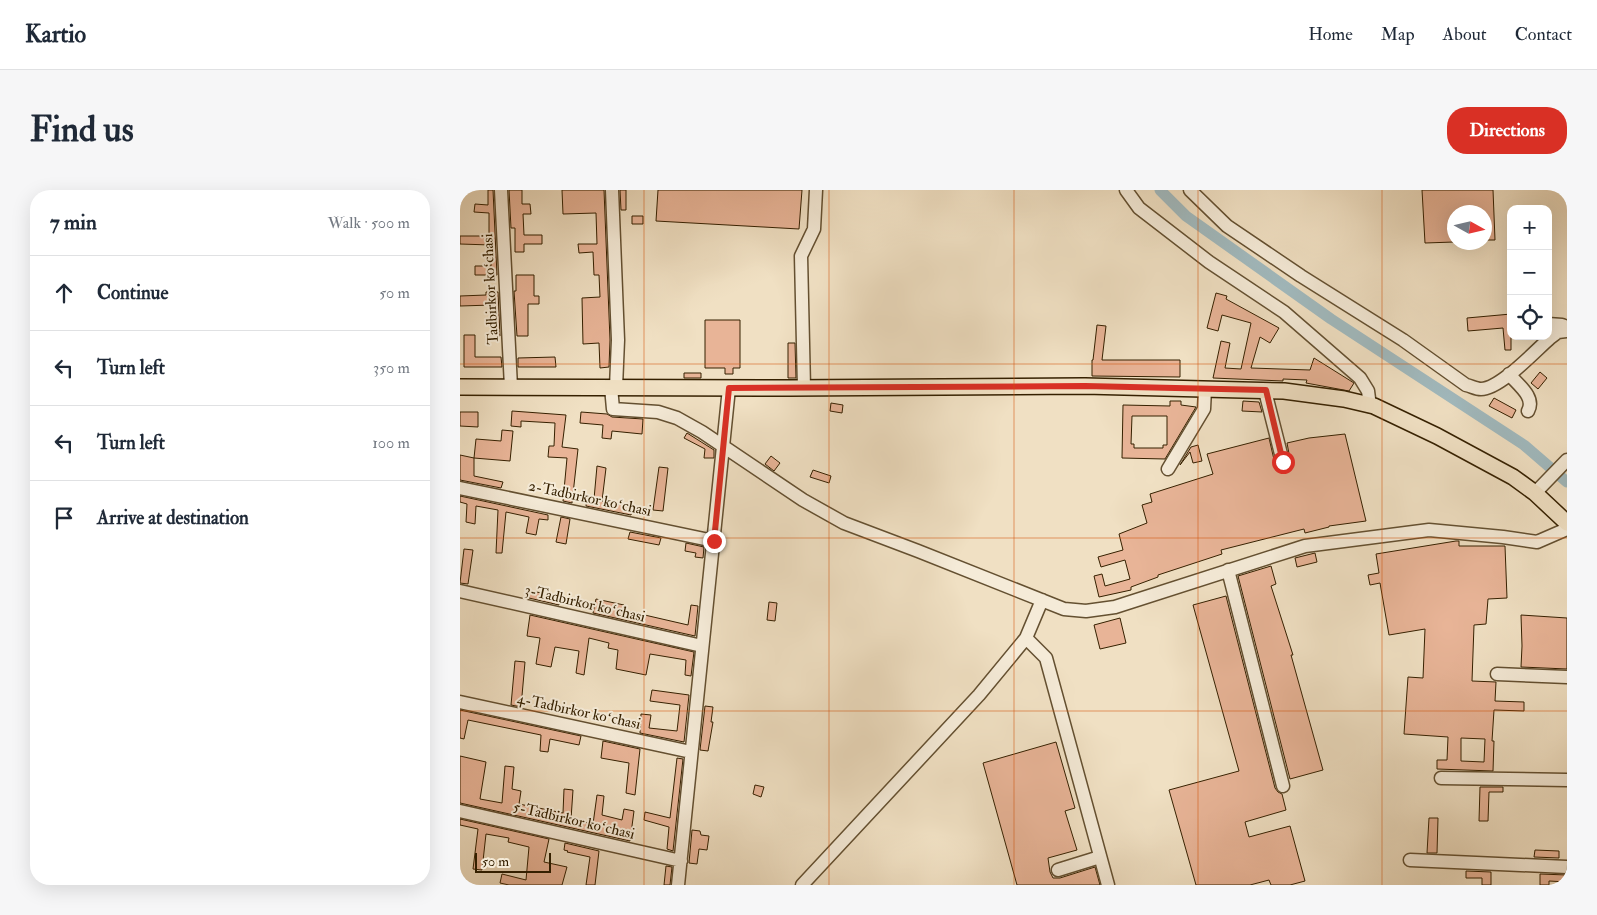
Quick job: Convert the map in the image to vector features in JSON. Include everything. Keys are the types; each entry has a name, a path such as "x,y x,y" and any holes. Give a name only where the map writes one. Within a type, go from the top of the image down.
{"main road":[{"path":"460,386 729,388 1085,386 1284,391 1344,399 1370,406 1437,436 1513,477 1540,489 1567,523"}],"street":[{"name":"Tadbirkor koʻchasi","path":"501,190 511,387"},
{"path":"612,190 618,340 613,409 658,412 677,418 803,500 844,523 1064,609 1086,611 1115,607 1305,546 1429,530 1538,542 1567,529"},
{"path":"804,388 801,256 814,230 816,190"},
{"path":"1126,190 1139,208 1209,262 1284,312 1360,378 1368,391 1370,406"},
{"path":"1190,190 1202,196 1227,226 1301,276 1403,340 1466,385 1482,389 1491,387 1550,338 1558,332 1567,329"},
{"path":"1552,324 1562,325 1567,329"},
{"path":"1509,374 1529,398 1531,402 1528,411"},
{"path":"678,885 729,388"},
{"path":"1168,469 1204,409 1205,389"},
{"path":"1266,390 1283,462"},
{"path":"1540,489 1567,460"},
{"name":"2-Tadbirkor koʻchasi","path":"460,488 714,541"},
{"path":"1228,570 1283,786"},
{"name":"3-Tadbirkor koʻchasi","path":"460,591 702,646"},
{"path":"802,885 979,695 1026,638 1042,600"},
{"path":"1026,638 1046,658 1108,885"},
{"path":"1497,674 1567,678"},
{"name":"4-Tadbirkor koʻchasi","path":"460,702 691,752"},
{"path":"1441,778 1567,780"},
{"name":"5-Tadbirkor koʻchasi","path":"460,811 681,861"},
{"path":"1058,870 1100,857"},
{"path":"1410,860 1567,867"}],"building":[{"path":"488,190 493,190 497,275 475,275 475,266 491,266 491,245 460,244 460,236 489,236 489,213 474,212 475,204 488,205"},
{"path":"509,190 522,190 522,204 530,204 531,214 523,214 524,235 542,235 542,244 524,244 524,252 515,252 515,228 511,228"},
{"path":"562,190 604,190 610,340 609,367 600,368 599,343 583,344 582,298 600,297 599,275 594,275 593,252 579,253 578,244 597,244 596,213 563,214"},
{"path":"620,190 626,190 626,210 621,210"},
{"path":"658,190 802,190 799,229 656,221"},
{"path":"1422,190 1493,190 1495,240 1492,240 1492,205 1447,205 1447,242 1425,243"},
{"path":"632,216 643,216 643,224 632,224"},
{"path":"516,275 534,275 534,296 539,296 539,304 528,304 528,336 517,336 514,291 516,291"},
{"path":"486,292 498,292 500,336 493,336 492,305 460,306 460,296 486,295"},
{"path":"1216,293 1227,296 1226,299 1279,328 1270,343 1260,337 1251,368 1310,370 1314,358 1354,383 1349,391 1306,383 1307,380 1283,379 1283,381 1213,378 1221,341 1230,343 1225,368 1241,369 1251,323 1222,315 1218,331 1207,328"},
{"path":"1507,314 1507,340 1511,340 1511,350 1505,350 1503,328 1468,331 1467,318"},
{"path":"705,320 740,320 740,368 733,368 733,374 725,374 725,368 705,368"},
{"path":"1097,325 1106,326 1102,360 1180,360 1180,377 1092,376 1092,360"},
{"path":"464,335 475,335 475,357 501,357 502,367 464,367"},
{"path":"788,343 795,343 796,378 788,378"},
{"path":"555,357 556,367 518,367 518,358"},
{"path":"1540,372 1547,378 1538,389 1531,383"},
{"path":"684,373 701,373 701,378 684,378"},
{"path":"1494,398 1516,410 1512,418 1489,406"},
{"path":"1170,401 1181,401 1181,405 1196,407 1165,459 1122,458 1123,405 1170,406","holes":["1132,416 1167,416 1167,445 1163,445 1163,448 1134,448 1134,444 1131,444"]},
{"path":"1243,401 1259,402 1262,412 1242,411"},
{"path":"831,403 843,405 842,413 830,411"},
{"path":"512,411 566,415 562,447 578,449 572,503 563,501 567,458 548,457 549,446 554,446 555,423 521,421 521,427 511,426"},
{"path":"460,412 478,412 478,427 460,426"},
{"path":"581,412 643,419 642,434 612,431 611,439 602,438 603,425 580,423"},
{"path":"502,430 513,431 510,461 474,458 476,439 501,441"},
{"path":"687,433 714,450 714,458 704,458 705,449 684,438"},
{"path":"1345,434 1366,521 1329,526 1305,533 1304,529 1221,550 1222,554 1158,575 1158,577 1131,587 1131,590 1099,597 1094,576 1102,574 1105,586 1130,579 1125,560 1101,567 1098,557 1123,550 1119,534 1147,523 1142,505 1152,502 1150,494 1213,474 1207,454 1269,438 1275,464 1278,468 1285,470 1291,464 1287,443 1309,438"},
{"path":"1198,445 1202,461 1193,463 1190,452 1180,465 1191,447"},
{"path":"460,455 474,458 474,476 503,482 501,488 460,480"},
{"path":"771,456 780,463 774,471 765,464"},
{"path":"597,466 606,468 602,501 633,507 631,515 586,506 587,498 594,499"},
{"path":"659,467 668,468 663,511 653,510"},
{"path":"813,470 831,476 829,483 810,477"},
{"path":"460,496 548,515 548,520 539,519 536,535 526,533 529,517 506,512 502,553 496,553 498,510 476,506 475,524 466,522 467,504 460,502"},
{"path":"561,517 570,519 566,544 556,542"},
{"path":"630,532 661,538 659,545 628,539"},
{"path":"1456,541 1459,541 1459,546 1505,546 1507,598 1488,599 1486,624 1474,625 1472,681 1496,682 1495,701 1524,702 1524,711 1494,710 1493,771 1437,769 1437,760 1447,760 1448,737 1404,734 1408,677 1423,678 1425,629 1389,635 1380,583 1370,585 1368,575 1379,573 1376,554","holes":["1461,738 1485,739 1484,762 1461,761"]},
{"path":"686,543 704,547 703,558 695,557 696,553 685,551"},
{"path":"464,549 473,550 468,584 460,583"},
{"path":"1315,553 1317,562 1297,567 1295,558"},
{"path":"1271,566 1276,584 1271,586 1293,655 1291,655 1323,770 1290,779 1238,576"},
{"path":"530,591 560,596 559,605 529,598"},
{"path":"1226,596 1275,788 1282,794 1286,810 1245,822 1249,837 1290,826 1305,881 1290,885 1271,885 1269,880 1250,885 1196,885 1169,790 1239,771 1193,605"},
{"path":"596,599 624,605 623,610 688,625 691,605 698,606 695,636 593,613"},
{"path":"769,602 777,603 775,621 767,620"},
{"path":"530,615 694,652 691,676 685,675 686,660 650,654 646,675 616,669 618,650 608,648 609,643 589,638 584,675 576,673 579,651 555,647 551,667 536,664 540,638 527,636"},
{"path":"1521,615 1567,618 1567,669 1521,667"},
{"path":"1120,618 1126,643 1100,649 1094,625"},
{"path":"515,661 525,662 521,707 511,705"},
{"path":"652,690 689,695 684,742 640,733 641,714 651,715 649,728 677,731 680,705 650,701"},
{"path":"705,706 713,707 711,722 713,722 708,751 700,750"},
{"path":"460,710 581,736 579,745 550,739 548,752 540,751 541,735 468,720 464,739 460,738"},
{"path":"603,741 640,749 635,795 626,793 629,763 601,758"},
{"path":"1056,742 1075,808 1065,811 1077,850 1048,858 1050,872 1053,878 1060,878 1095,867 1100,885 1017,885 983,763"},
{"path":"460,756 486,762 480,799 502,803 505,766 514,767 512,789 521,791 519,804 563,813 564,789 573,790 571,819 593,824 597,795 604,796 602,815 622,820 624,809 634,811 630,841 460,803"},
{"path":"677,758 683,759 673,851 667,849 669,827 644,820 645,812 670,818"},
{"path":"755,785 764,787 761,797 753,794"},
{"path":"1480,787 1503,787 1503,792 1489,792 1488,821 1479,821"},
{"path":"1429,818 1438,818 1437,853 1427,853"},
{"path":"460,819 549,839 544,862 567,867 562,885 509,885 500,883 502,874 526,880 529,847 508,842 509,838 486,834 482,870 473,869 478,829 460,825"},
{"path":"692,830 700,831 701,835 709,836 707,850 699,849 697,864 689,863"},
{"path":"565,843 599,851 595,885 586,885 590,857 567,852 564,850"},
{"path":"1535,850 1559,851 1559,858 1534,857"},
{"path":"666,866 672,867 670,885 664,885"},
{"path":"1466,871 1491,872 1491,885 1482,885 1482,878 1466,878"},
{"path":"1540,874 1567,875 1567,882 1549,881 1549,885 1540,885"}],"waterway":[{"path":"1160,190 1186,216 1331,319 1524,445 1567,482"}],"route":[{"path":"714,541 729,388 1085,386 1266,390 1283,462"}]}
